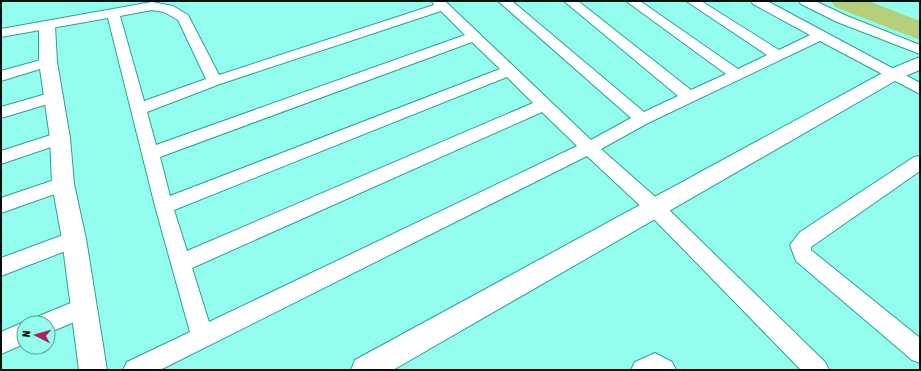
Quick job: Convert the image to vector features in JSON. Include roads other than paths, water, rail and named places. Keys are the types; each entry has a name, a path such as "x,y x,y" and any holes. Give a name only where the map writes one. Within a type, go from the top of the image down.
{"street":[{"path":"504,1 642,119"},
{"path":"570,1 690,97"},
{"path":"632,1 737,74"},
{"path":"692,1 779,56"},
{"path":"757,1 920,89"},
{"path":"805,1 842,19 920,50"},
{"path":"139,109 215,81 441,4 476,36 509,71 589,148 654,207 817,370"},
{"path":"1,33 47,26 113,12 152,6 168,9 183,18 215,81"},
{"path":"113,12 164,206 182,263 202,336"},
{"path":"47,26 48,62 60,138 63,184 74,239 93,370"},
{"path":"134,370 589,148 642,119 822,35"},
{"path":"151,153 476,36"},
{"path":"1,76 48,62"},
{"path":"365,370 894,74 920,63"},
{"path":"164,206 509,71"},
{"path":"1,113 53,97"},
{"path":"182,263 545,104"},
{"path":"1,158 60,138"},
{"path":"920,162 806,238 800,245 803,255 920,352"},
{"path":"1,206 63,184"},
{"path":"1,267 74,239"},
{"path":"56,319 83,308"},
{"path":"1,343 16,336"},
{"path":"643,370 655,365 664,370"}],"waterway":[{"path":"844,1 920,31"}]}
